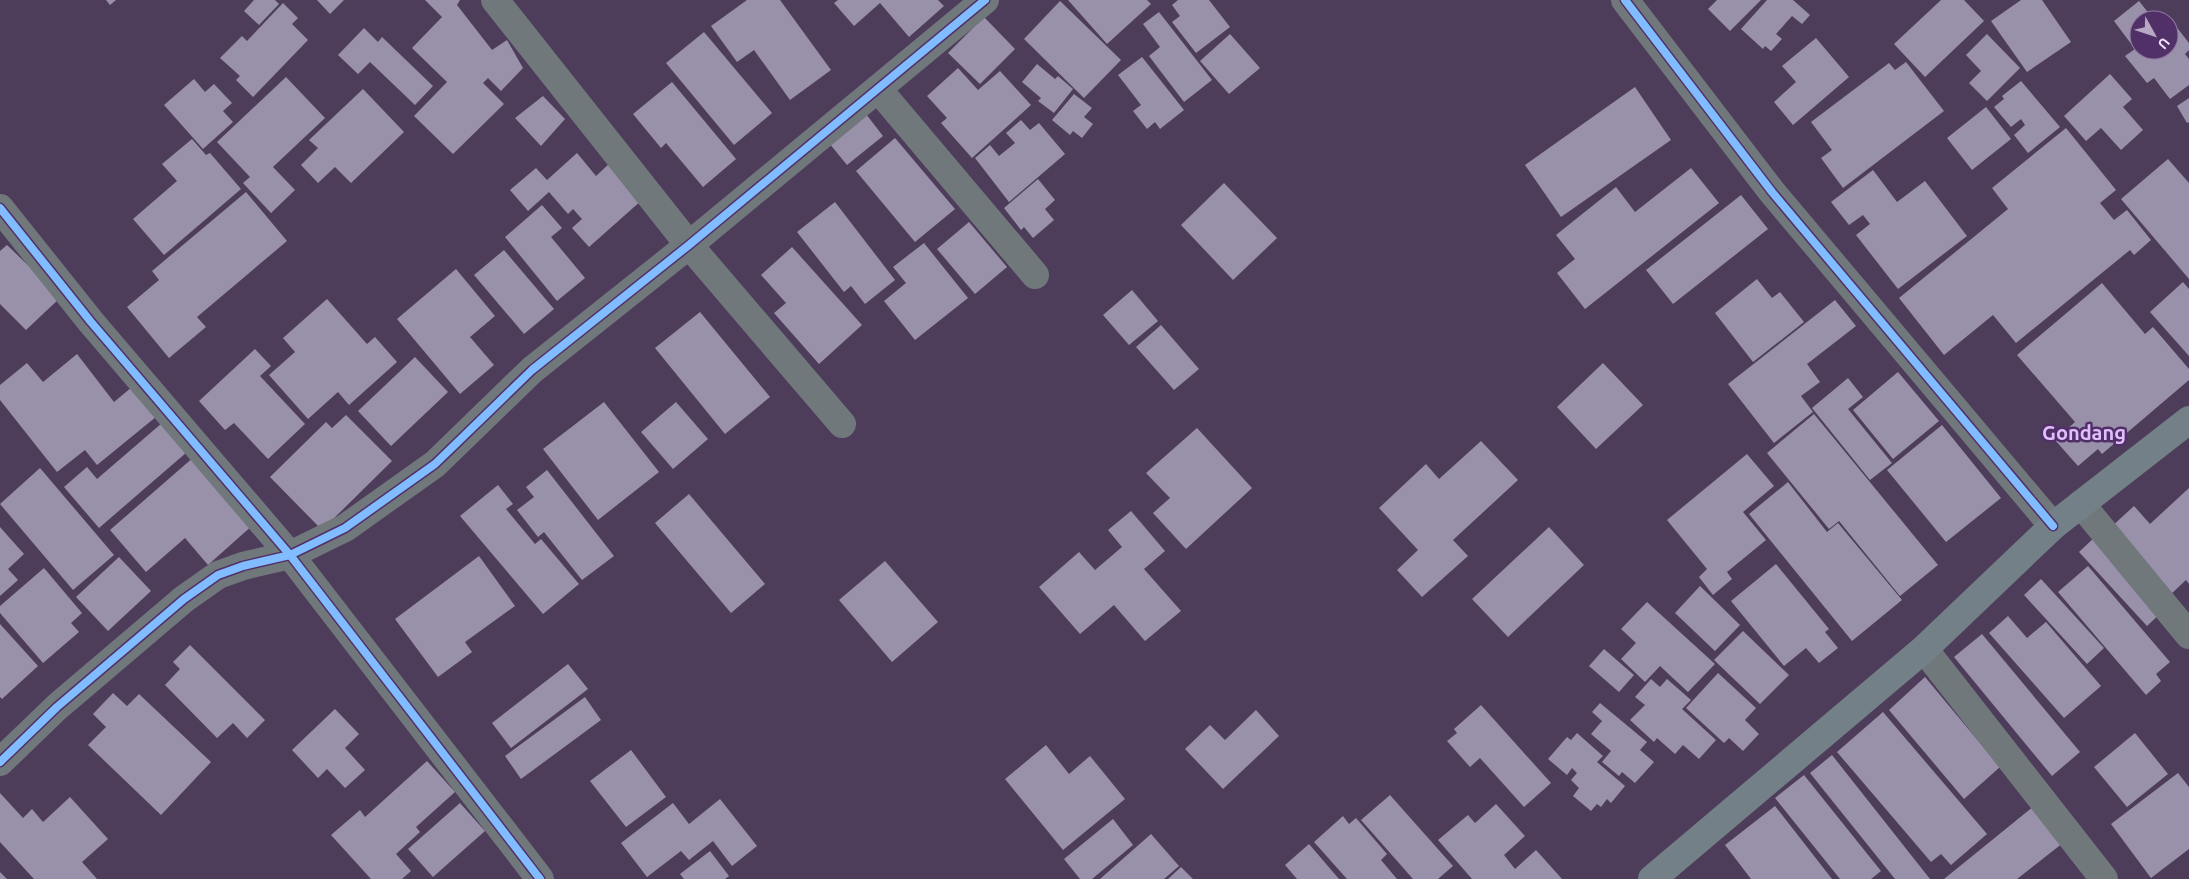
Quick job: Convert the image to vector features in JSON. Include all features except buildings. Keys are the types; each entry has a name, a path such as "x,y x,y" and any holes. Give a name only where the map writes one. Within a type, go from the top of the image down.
{"highway":[{"path":"1652,879 1924,649 2053,526 2189,420"}],"street":[{"path":"495,0 689,245 842,424"},
{"path":"0,762 64,701 184,599 218,575 244,566 290,555 345,528 435,464 532,370 689,245 985,0"},
{"path":"1625,0 1772,192 2053,526"},
{"path":"878,88 1035,275"},
{"path":"0,208 91,322 290,555 540,879"},
{"path":"2081,504 2189,635"},
{"path":"1924,649 2104,879"}],"cycle path":[{"path":"0,762 57,707 184,599 218,575 243,566 290,555 345,528 435,464 532,370 689,245 985,0"},
{"path":"1625,0 1772,192 2053,526"},
{"path":"0,208 91,322 290,555 540,879"}],"district":[{"name":"Gondang","path":"2084,432"}]}
